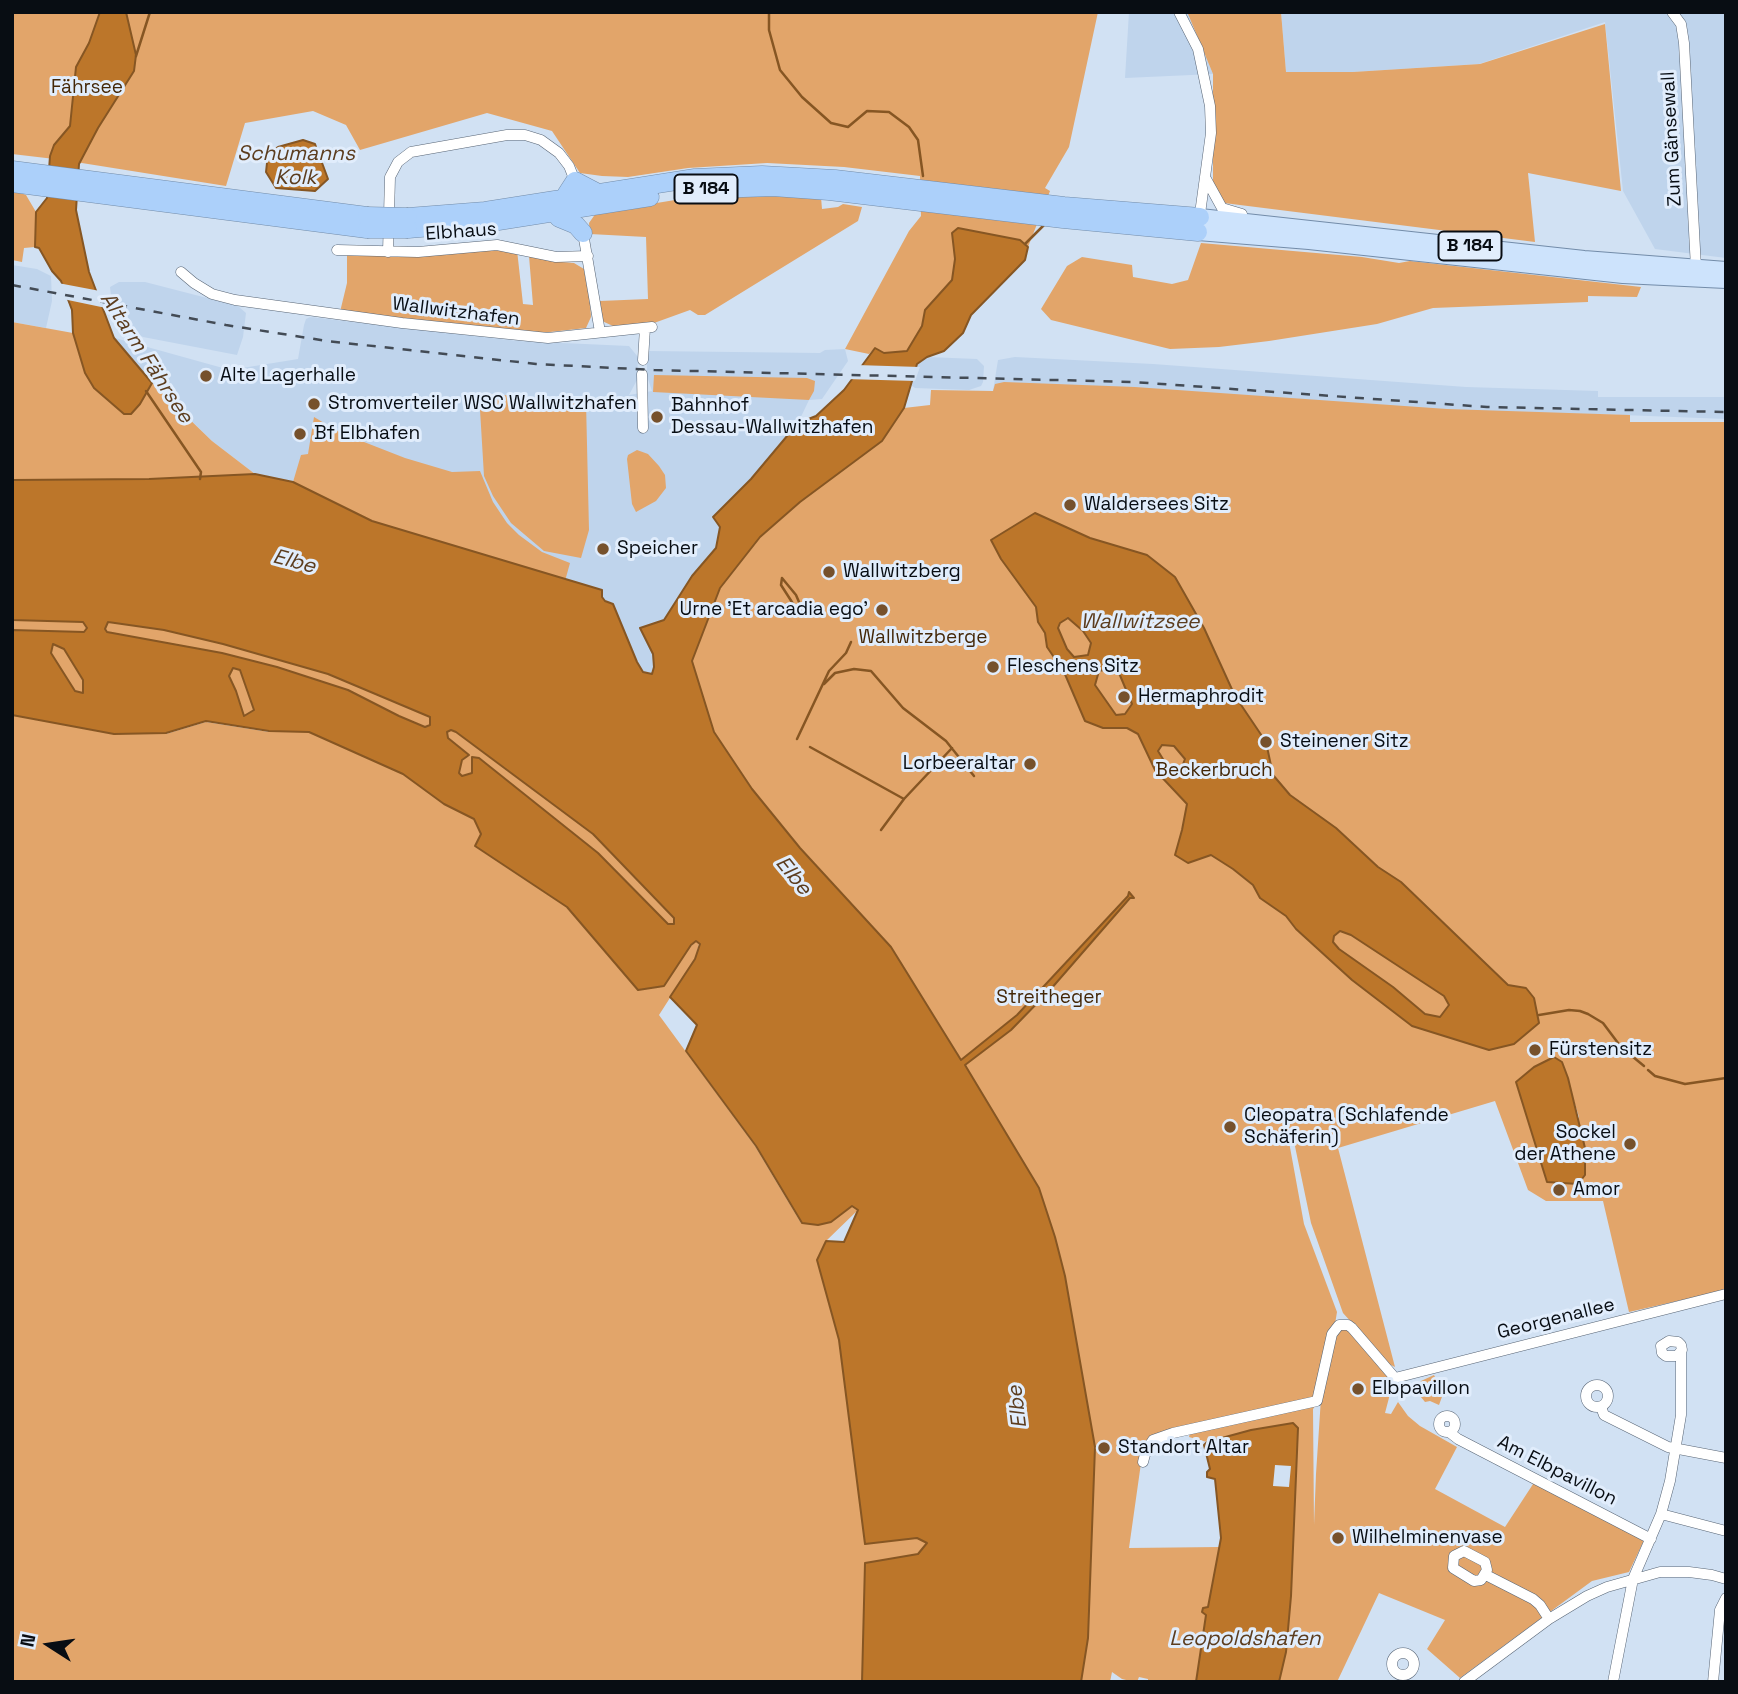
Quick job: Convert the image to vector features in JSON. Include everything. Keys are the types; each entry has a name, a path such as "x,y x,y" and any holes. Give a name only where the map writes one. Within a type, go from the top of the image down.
{"highway":[{"name":"B 184","path":"19,178 314,217 367,222 472,225 598,193 695,178 762,175 835,179 920,196"},
{"path":"583,233 576,225 559,218 559,205 575,181 598,193"},
{"name":"B 184","path":"559,205 586,207 682,192 750,187 920,196 1199,225"},
{"path":"583,233 586,207"}],"main road":[{"name":"B 184","path":"1199,225 1248,221 1592,260 1726,270"},
{"name":"B 184","path":"1199,225 1582,271 1726,280"}],"street":[{"path":"1179,12 1198,49 1209,94 1211,125 1199,225"},
{"name":"Zum Gänsewall","path":"1672,12 1681,24 1684,43 1696,268"},
{"path":"388,252 390,177 398,162 411,152 507,135 525,135 541,140 559,152 575,181"},
{"path":"1205,178 1222,208 1242,214 1248,221"},
{"path":"583,233 600,332"},
{"name":"Elbhaus","path":"337,250 434,251 497,245 556,257 587,256"},
{"name":"Wallwitzhafen","path":"181,272 212,294 256,304 529,338 649,328 643,360"},
{"path":"642,374 643,428"},
{"name":"Georgenallee","path":"1143,1462 1153,1440 1317,1401 1332,1334 1339,1325 1352,1328 1395,1378 1726,1294"},
{"path":"1613,1682 1633,1579 1661,1514 1676,1449 1681,1415 1681,1353"},
{"path":"1601,1407 1604,1416 1668,1447 1726,1458"},
{"name":"Am Elbpavillon","path":"1449,1432 1651,1539"},
{"path":"1661,1514 1726,1531"},
{"path":"1464,1682 1549,1619 1587,1596 1660,1572 1712,1574 1726,1579"},
{"path":"1486,1575 1540,1605 1549,1619"},
{"path":"1713,1682 1720,1610 1726,1598"}],"shaded area":[{"path":"1129,12 1190,12 1188,14 1213,74 1125,78"},
{"path":"1281,12 1726,12 1726,258 1655,249 1623,191 1605,22 1479,64 1353,72 1286,72"},
{"path":"12,265 37,269 51,276 52,301 46,328 12,322"},
{"path":"119,282 145,282 238,306 246,313 237,355 143,337 114,321 110,287"},
{"path":"310,317 518,341 629,346 638,357 637,380 629,395 652,391 647,376 647,351 820,353 825,350 845,349 848,361 822,399 809,400 798,423 751,479 714,517 720,527 716,548 692,576 664,620 653,654 652,674 643,672 637,662 613,604 605,601 602,590 565,581 287,481 255,474 212,441 153,383 115,338 230,370 298,359 304,325"},
{"path":"927,357 977,359 984,366 983,382 981,386 969,390 915,388 911,385 917,364"},
{"path":"1015,357 1153,364 1466,387 1598,391 1598,397 1726,397 1726,419 1597,414 1596,423 993,391 998,360"}],"green space":[{"path":"12,12 1098,12 1069,147 1045,188 1050,191 1028,247 1020,240 958,229 952,233 955,259 952,280 925,310 922,326 907,351 884,353 875,348 869,354 845,349 909,231 921,216 920,176 844,167 767,163 688,168 628,177 580,173 552,131 487,113 360,150 346,125 313,111 245,123 226,186 12,154"},
{"path":"1281,12 1286,72 1353,72 1480,64 1605,24 1621,191 1528,173 1535,242 1224,203 1213,182 1213,74 1188,14"},
{"path":"12,190 26,195 36,212 35,247 24,248 22,262 12,260"},
{"path":"749,194 821,197 822,209 843,204 862,207 858,221 705,315 698,315 690,310 654,323 613,326 602,321 600,301 648,299 646,237 590,234 589,223 596,213 675,200"},
{"path":"1201,243 1362,257 1399,263 1410,261 1641,287 1637,297 1588,296 1588,302 1433,308 1377,324 1269,341 1170,349 1051,320 1041,309 1067,266 1082,257 1132,265 1133,277 1172,284 1188,280"},
{"path":"498,248 517,250 523,304 533,305 529,256 574,263 584,269 591,317 586,328 532,334 340,312 347,283 347,254 417,257"},
{"path":"12,322 73,333 85,373 94,388 110,400 140,404 152,383 212,441 255,474 149,479 12,480"},
{"path":"654,375 807,378 815,381 809,400 653,392"},
{"name":"Beckerbruch","path":"1004,382 1135,387 1447,409 1630,415 1630,422 1726,422 1726,1290 1629,1312 1603,1201 1546,1201 1528,1190 1495,1101 1338,1148 1395,1367 1389,1364 1343,1313 1311,1223 1292,1132 1287,1131 1304,1224 1337,1312 1333,1336 1344,1328 1350,1330 1387,1376 1390,1394 1385,1413 1391,1414 1398,1402 1420,1426 1457,1447 1435,1489 1505,1527 1537,1478 1647,1534 1629,1572 1592,1581 1460,1678 1427,1649 1445,1620 1379,1593 1337,1682 1279,1682 1286,1652 1291,1596 1298,1428 1293,1423 1207,1442 1189,1437 1191,1428 1166,1432 1142,1456 1129,1548 1220,1547 1208,1608 1203,1608 1202,1612 1206,1615 1196,1682 1148,1682 1148,1679 1139,1677 1137,1682 1134,1682 1122,1679 1112,1672 1110,1682 1081,1682 1088,1638 1091,1542 1065,1276 1039,1188 891,947 800,848 752,789 714,732 692,661 720,588 760,537 800,502 882,441 904,408 930,405 931,390 993,391 995,384","holes":["1562,1062 1579,1117 1547,1182 1516,1082","1321,1398 1316,1474 1314,1525 1313,1409"]},
{"path":"479,393 586,402 589,530 581,558 544,551 511,523 493,496 484,476"},
{"path":"314,417 341,433 405,458 452,472 480,471 493,502 507,523 542,552 570,563 565,581 372,521 293,482 301,455 308,454"},
{"path":"637,450 648,454 659,466 665,475 666,488 656,501 636,512 632,504 627,459 628,455"},
{"path":"12,620 84,622 87,628 85,632 12,630"},
{"path":"107,622 164,630 328,674 431,717 430,726 425,727 399,716 348,690 277,667 222,653 107,632"},
{"path":"53,644 64,649 83,681 83,693 75,692 51,653"},
{"path":"233,668 240,670 254,711 244,717 229,676"},
{"path":"12,715 114,734 166,734 206,722 269,732 309,732 403,774 444,804 474,819 481,834 475,846 567,907 638,990 664,986 686,951 696,941 699,944 695,959 659,1015 755,1146 801,1223 818,1225 831,1222 852,1206 858,1210 826,1241 817,1260 839,1340 865,1544 917,1538 927,1543 918,1554 866,1564 862,1682 12,1682"},
{"path":"451,730 593,834 674,918 674,925 668,924 598,853 479,758 472,757 472,773 463,777 459,773 462,760 469,755 447,738 447,732"},
{"path":"1434,1375 1443,1394 1439,1405 1425,1402 1416,1391 1421,1381"}],"water":[{"name":"Fährsee","path":"100,12 126,12 136,55 134,71 79,164 76,210 89,272 114,338 152,383 131,414 124,414 94,388 85,373 73,333 72,310 61,281 39,248 35,247 36,212 47,198 50,156 54,145 70,126 76,67 89,43"},
{"name":"Schumanns Kolk","path":"303,140 315,144 328,179 315,191 276,188 266,172 268,154 278,147"},
{"name":"Elbe","path":"958,228 1020,240 1028,247 1025,260 971,315 963,333 944,351 917,364 904,408 882,441 800,502 760,537 720,588 692,661 714,732 752,789 800,848 891,947 961,1060 1017,1015 1129,892 1134,898 1130,898 1050,990 1011,1030 965,1065 1039,1188 1065,1276 1095,1447 1088,1638 1081,1682 862,1682 865,1563 918,1554 927,1543 917,1538 865,1544 839,1340 817,1260 826,1241 844,1242 858,1210 852,1206 831,1222 818,1225 802,1223 756,1146 686,1051 697,1025 670,997 695,959 700,944 696,941 691,945 664,986 638,990 567,907 475,846 481,834 474,819 444,804 403,774 309,732 269,731 206,721 166,733 114,734 12,715 12,630 84,632 87,628 83,622 12,620 12,480 149,479 255,474 293,482 372,521 602,590 605,601 613,604 637,662 643,672 652,674 653,654 640,628 664,620 692,576 716,548 720,527 713,517 751,479 798,423 816,416 844,390 875,348 884,353 907,351 922,326 925,310 952,280 955,259 952,233","holes":["108,622 164,630 328,674 430,717 430,725 425,727 399,716 348,690 277,667 222,653 107,632 105,629","53,644 64,649 83,680 83,693 75,691 51,653","233,668 240,670 254,710 244,716 229,676","447,732 456,732 593,834 674,918 674,924 668,924 598,853 479,758 472,757 472,773 462,776 459,773 462,760 469,755 448,738"]},
{"name":"Wallwitzsee","path":"1035,513 1090,538 1147,555 1175,577 1204,628 1235,696 1266,742 1273,775 1290,795 1336,828 1378,867 1401,882 1508,985 1526,988 1534,998 1539,1023 1514,1044 1489,1050 1412,1026 1352,980 1296,929 1286,916 1260,898 1253,885 1233,869 1211,855 1188,863 1175,855 1187,804 1155,770 1138,734 1127,728 1103,728 1085,721 1064,672 1047,647 1036,607 1001,559 991,540","holes":["1068,618 1083,631 1091,643 1088,655 1074,657 1067,649 1058,628 1060,623","1109,669 1119,673 1132,704 1125,714 1116,715 1095,685 1099,671","1162,745 1174,746 1185,759 1181,769 1174,771 1158,751","1340,931 1351,935 1444,996 1449,1005 1440,1017 1425,1014 1393,987 1339,949 1333,942 1334,936"]},
{"path":"1554,1057 1562,1062 1568,1078 1585,1148 1585,1175 1578,1184 1547,1182 1516,1082 1534,1067"},
{"name":"Leopoldshafen","path":"1293,1423 1298,1428 1291,1596 1286,1652 1279,1682 1196,1682 1206,1615 1202,1612 1203,1608 1208,1607 1221,1538 1215,1479 1207,1477 1210,1469 1204,1445 1251,1430"}],"pier":[{"path":"58,283 100,291 106,308 63,299"},
{"path":"856,365 920,367 915,381 846,379"},
{"path":"1275,1465 1291,1466 1289,1487 1273,1486"}],"waterway":[{"path":"136,56 150,12"},
{"path":"769,12 769,30 780,70 802,97 831,123 848,127 867,111 889,112 909,127 918,140 923,176"},
{"path":"1025,244 1044,225"},
{"name":"Altarm Fährsee","path":"146,391 201,472 200,479"},
{"path":"782,578 796,595 802,609 801,614 781,585 782,578"},
{"path":"797,739 829,671 846,653 851,642"},
{"path":"824,684 835,673 854,669 871,671 903,708 946,741 974,776"},
{"path":"810,747 904,799"},
{"path":"881,830 904,799 952,748"},
{"path":"1539,1015 1569,1010 1588,1014 1603,1023 1621,1047 1644,1066"},
{"path":"1648,1070 1655,1076 1685,1084 1726,1078"}],"railway":[{"path":"12,285 327,341 536,364 654,370 1134,382 1487,407 1726,412"}],"place":[{"name":"Alte Lagerhalle","path":"206,376"},
{"name":"Stromverteiler WSC Wallwitzhafen","path":"314,404"},
{"name":"Bahnhof Dessau-Wallwitzhafen","path":"657,417"},
{"name":"Bf Elbhafen","path":"300,434"},
{"name":"Waldersees Sitz","path":"1070,505"},
{"name":"Speicher","path":"603,549"},
{"name":"Wallwitzberg","path":"829,572"},
{"name":"Urne 'Et arcadia ego'","path":"882,610"},
{"name":"Fleschens Sitz","path":"993,667"},
{"name":"Hermaphrodit","path":"1124,697"},
{"name":"Steinener Sitz","path":"1266,742"},
{"name":"Lorbeeraltar","path":"1030,764"},
{"name":"Fürstensitz","path":"1535,1050"},
{"name":"Cleopatra (Schlafende Schäferin)","path":"1230,1127"},
{"name":"Sockel der Athene","path":"1630,1144"},
{"name":"Amor","path":"1559,1190"},
{"name":"Elbpavillon","path":"1358,1389"},
{"name":"Standort Altar","path":"1104,1448"},
{"name":"Wilhelminenvase","path":"1338,1538"}],"park label":[{"name":"Wallwitzberge","path":"923,638"},
{"name":"Streitheger","path":"1049,998"}]}
